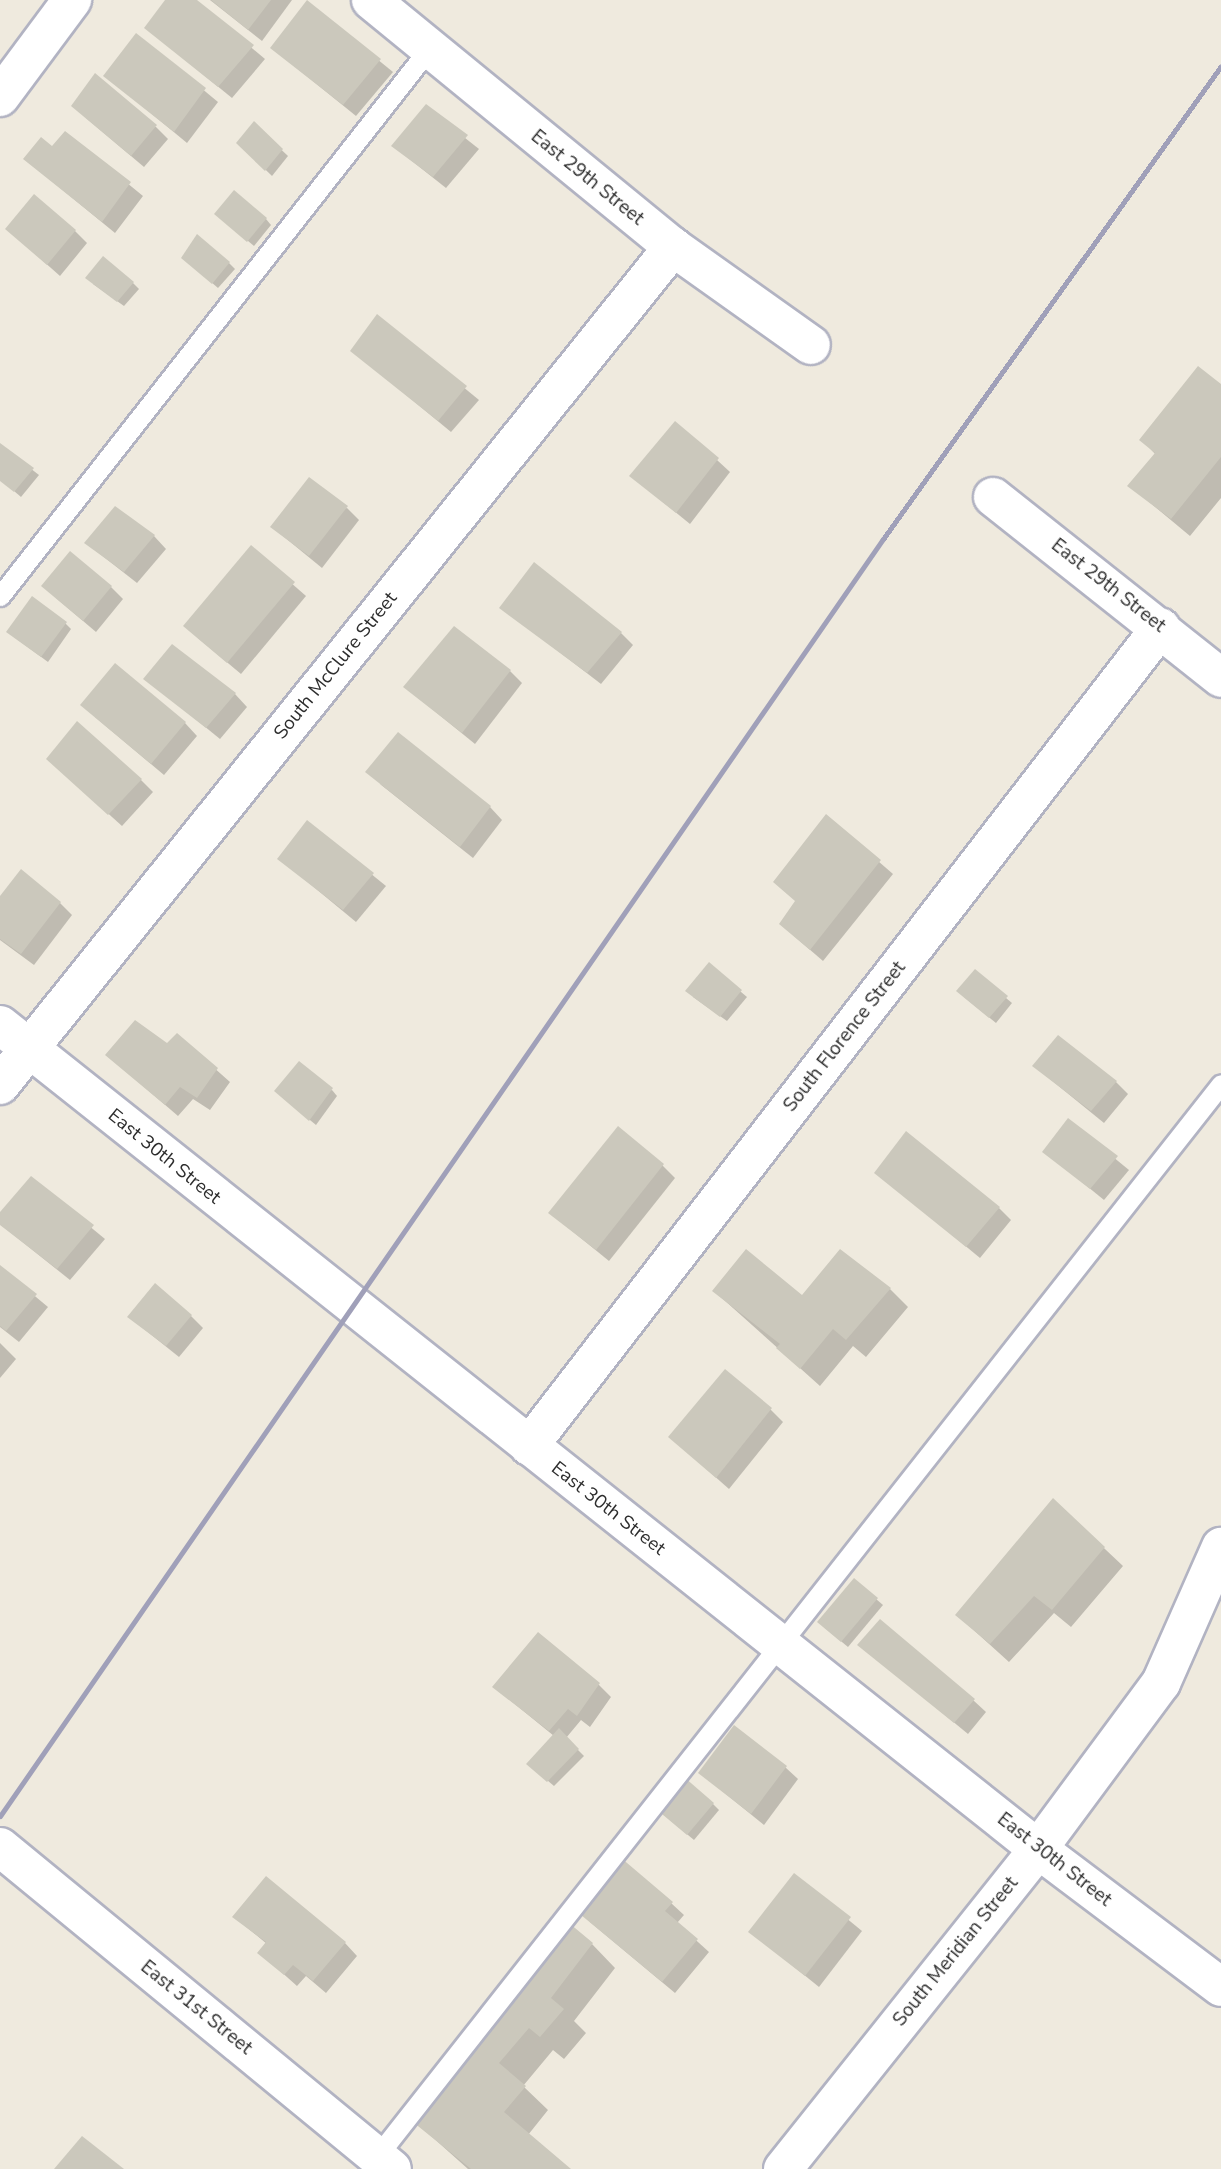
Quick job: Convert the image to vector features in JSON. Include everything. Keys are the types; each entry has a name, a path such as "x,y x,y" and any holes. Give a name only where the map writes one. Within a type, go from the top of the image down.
{"street":[{"path":"0,97 72,0"},
{"name":"East 29th Street","path":"371,0 428,50 673,247 811,345"},
{"name":"South McClure Street","path":"0,1085 14,1037 673,247"},
{"name":"East 29th Street","path":"993,497 1221,678"},
{"name":"South Florence Street","path":"529,1446 1160,627"},
{"name":"East 30th Street","path":"14,1037 1038,1849 1221,1987"},
{"name":"South Meridian Street","path":"783,2169 1038,1849 1161,1683 1221,1547"},
{"name":"East 31st Street","path":"0,1847 379,2165"}],"lane":[{"path":"0,596 428,50"},
{"path":"379,2165 781,1645 1221,1084"}],"building":[{"path":"165,0 197,0 254,45 218,87 144,28"},
{"path":"211,0 271,0 248,30"},
{"path":"307,0 381,59 343,105 270,48"},
{"path":"136,33 206,88 174,132 103,76"},
{"path":"95,73 157,125 131,156 71,106"},
{"path":"426,104 468,135 433,177 391,146"},
{"path":"254,121 283,149 265,171 236,143"},
{"path":"65,131 131,182 102,222 23,159 41,137 52,146"},
{"path":"234,190 267,218 247,242 214,214"},
{"path":"34,194 76,230 47,265 5,229"},
{"path":"197,234 230,262 212,284 181,258"},
{"path":"103,256 134,282 117,302 85,278"},
{"path":"377,314 467,386 438,421 350,351"},
{"path":"1198,366 1221,384 1221,457 1171,519 1127,486 1155,453 1139,440"},
{"path":"675,421 719,458 676,513 629,476"},
{"path":"0,443 34,468 14,492 0,481"},
{"path":"309,477 348,506 309,556 270,527"},
{"path":"115,506 155,535 124,572 84,543"},
{"path":"251,545 295,582 227,663 183,626"},
{"path":"70,551 112,586 83,621 41,586"},
{"path":"534,562 622,632 587,673 499,608"},
{"path":"32,596 67,622 41,657 6,632"},
{"path":"454,626 511,670 462,733 403,687"},
{"path":"172,644 236,693 206,728 143,679"},
{"path":"115,663 186,722 151,764 80,705"},
{"path":"77,721 142,779 108,815 46,759"},
{"path":"398,732 491,806 460,847 365,772"},
{"path":"826,814 881,860 810,950 779,924 795,901 773,882"},
{"path":"307,820 374,873 343,910 277,859"},
{"path":"21,869 61,902 21,954 0,939 0,896"},
{"path":"709,962 742,990 720,1017 685,991"},
{"path":"975,969 1008,996 989,1018 956,991"},
{"path":"135,1020 167,1043 177,1033 218,1068 197,1098 180,1087 165,1105 105,1055"},
{"path":"1058,1035 1117,1081 1091,1111 1032,1066"},
{"path":"299,1061 333,1088 309,1121 274,1091"},
{"path":"1068,1118 1118,1156 1090,1189 1042,1152"},
{"path":"618,1126 664,1164 596,1250 548,1213"},
{"path":"906,1131 1000,1207 966,1247 874,1173"},
{"path":"31,1176 94,1225 57,1269 0,1225 0,1212"},
{"path":"746,1249 802,1295 840,1249 891,1288 846,1340 833,1329 800,1369 776,1348 780,1344 712,1291"},
{"path":"0,1265 37,1294 6,1331 0,1326"},
{"path":"155,1283 192,1315 166,1346 127,1317"},
{"path":"725,1369 772,1408 716,1478 668,1437"},
{"path":"1053,1498 1105,1547 1052,1610 1034,1596 990,1644 955,1615"},
{"path":"854,1578 878,1598 841,1642 817,1622"},
{"path":"880,1619 975,1699 954,1723 857,1645"},
{"path":"538,1632 600,1683 577,1716 568,1709 549,1731 492,1687"},
{"path":"734,1725 787,1766 751,1814 698,1773"},
{"path":"559,1728 579,1749 547,1782 526,1764"},
{"path":"684,1777 714,1803 687,1835 656,1809"},
{"path":"620,1857 673,1902 665,1911 698,1939 662,1982 575,1910"},
{"path":"794,1873 851,1917 805,1976 748,1932"},
{"path":"266,1876 346,1942 313,1981 293,1965 284,1975 257,1953 266,1942 232,1917"},
{"path":"569,1923 593,1943 551,1998 564,2009 540,2037 529,2028 499,2063 526,2086 504,2112 571,2169 471,2169 408,2118"},
{"path":"82,2136 124,2169 54,2169"}],"railway":[{"path":"0,1816 883,539 1221,66"}]}
